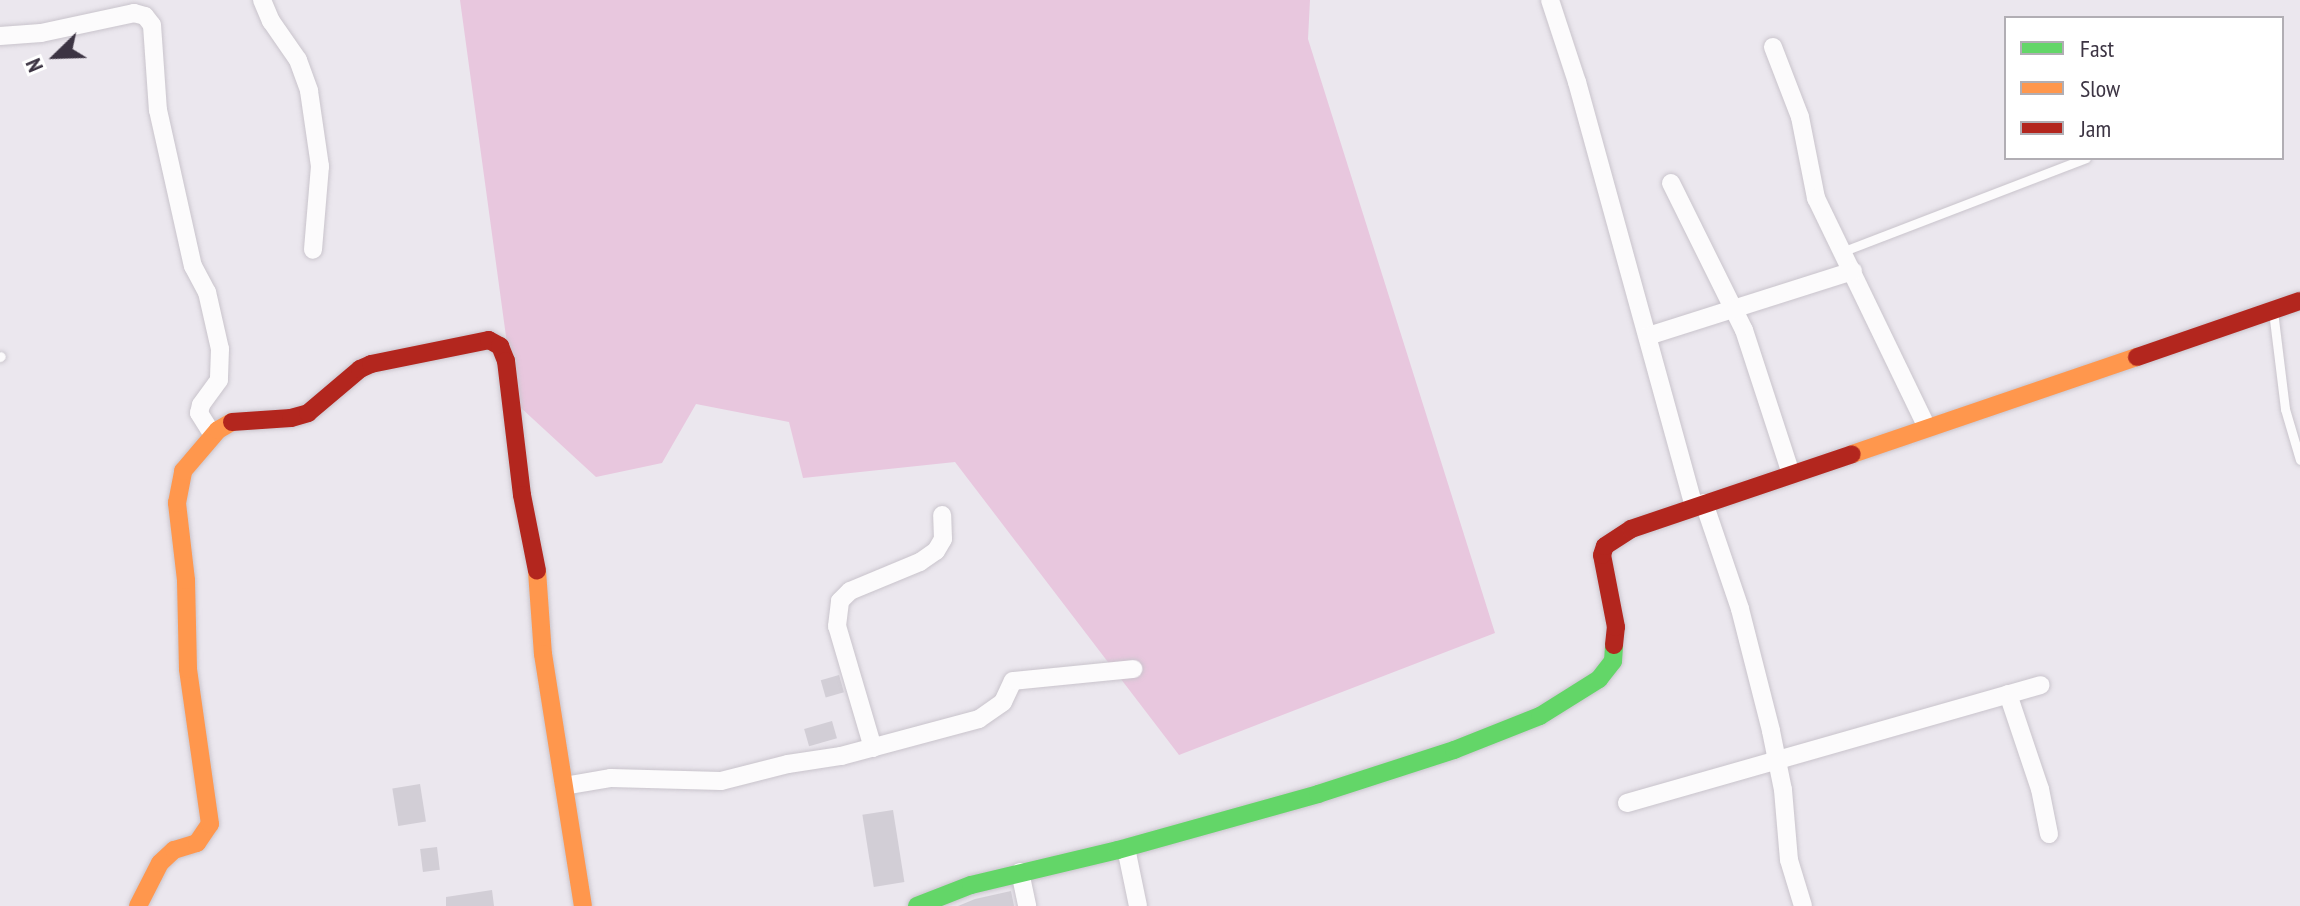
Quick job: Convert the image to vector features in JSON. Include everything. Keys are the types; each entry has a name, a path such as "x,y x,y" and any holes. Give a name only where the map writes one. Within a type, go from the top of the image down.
{"street":[{"path":"262,0 271,21 298,60 309,91 320,166 313,250"},
{"path":"1550,0 1566,43 1699,505 1743,620 1778,761 1789,860 1803,906"},
{"path":"0,36 41,33 134,13 145,16 152,25 158,110 193,266 213,308 220,349 219,380 201,405 199,413 213,435"},
{"path":"1773,47 1800,117 1816,198 1927,428"},
{"path":"1671,183 1734,308 1791,474"},
{"path":"1648,336 1853,271"},
{"path":"917,906 971,885 1126,848 1454,750 1566,702 1599,679 1613,661 1617,646 1602,555 1605,546 1631,529 2300,301"},
{"path":"138,906 160,863 174,850 197,843 210,824 208,790 191,696 186,580 177,503 183,471 213,435 243,419 291,418 308,413 360,369 371,364 489,340 500,346 506,361 522,495 536,564 543,654 583,906"},
{"path":"873,748 837,626 840,601 850,591 920,562 936,551 943,539 942,515"},
{"path":"564,786 611,778 662,777 708,783 873,748 979,719 1003,702 1013,681 1133,669"},
{"path":"1627,803 2041,685"},
{"path":"2008,694 2040,789 2049,834"},
{"path":"1126,848 1138,906"},
{"path":"1020,872 1027,906"}],"lane":[{"path":"1844,251 2081,160"},
{"path":"2273,310 2281,355 2285,409 2300,460"}],"shaded area":[{"path":"460,0 1310,0 1308,39 1495,633 1179,755 955,462 803,478 789,422 696,404 662,463 596,477 520,407 508,351"}],"building":[{"path":"839,675 844,692 826,698 821,680"},
{"path":"832,721 837,738 809,746 804,729"},
{"path":"420,784 426,822 398,826 392,788"},
{"path":"893,810 904,882 874,887 862,815"},
{"path":"437,847 440,870 423,872 420,849"},
{"path":"492,890 494,906 446,906 446,897"},
{"path":"1011,891 1014,906 958,906 975,899"}],"traffic: fast":[{"path":"917,906 971,885 1118,850 1318,794 1454,750 1540,716 1599,679 1613,661 1614,645"}],"traffic: slow":[{"path":"1852,454 2137,357"},
{"path":"138,906 160,863 174,850 197,843 210,824 188,669 186,580 177,503 183,471 218,430 232,422"},
{"path":"537,571 543,654 583,906"}],"traffic: jam":[{"path":"2137,357 2300,301"},
{"path":"232,422 291,418 308,413 360,369 371,364 489,340 500,346 506,361 522,495 537,571"},
{"path":"1614,645 1616,627 1602,555 1605,546 1631,529 1852,454"}]}
